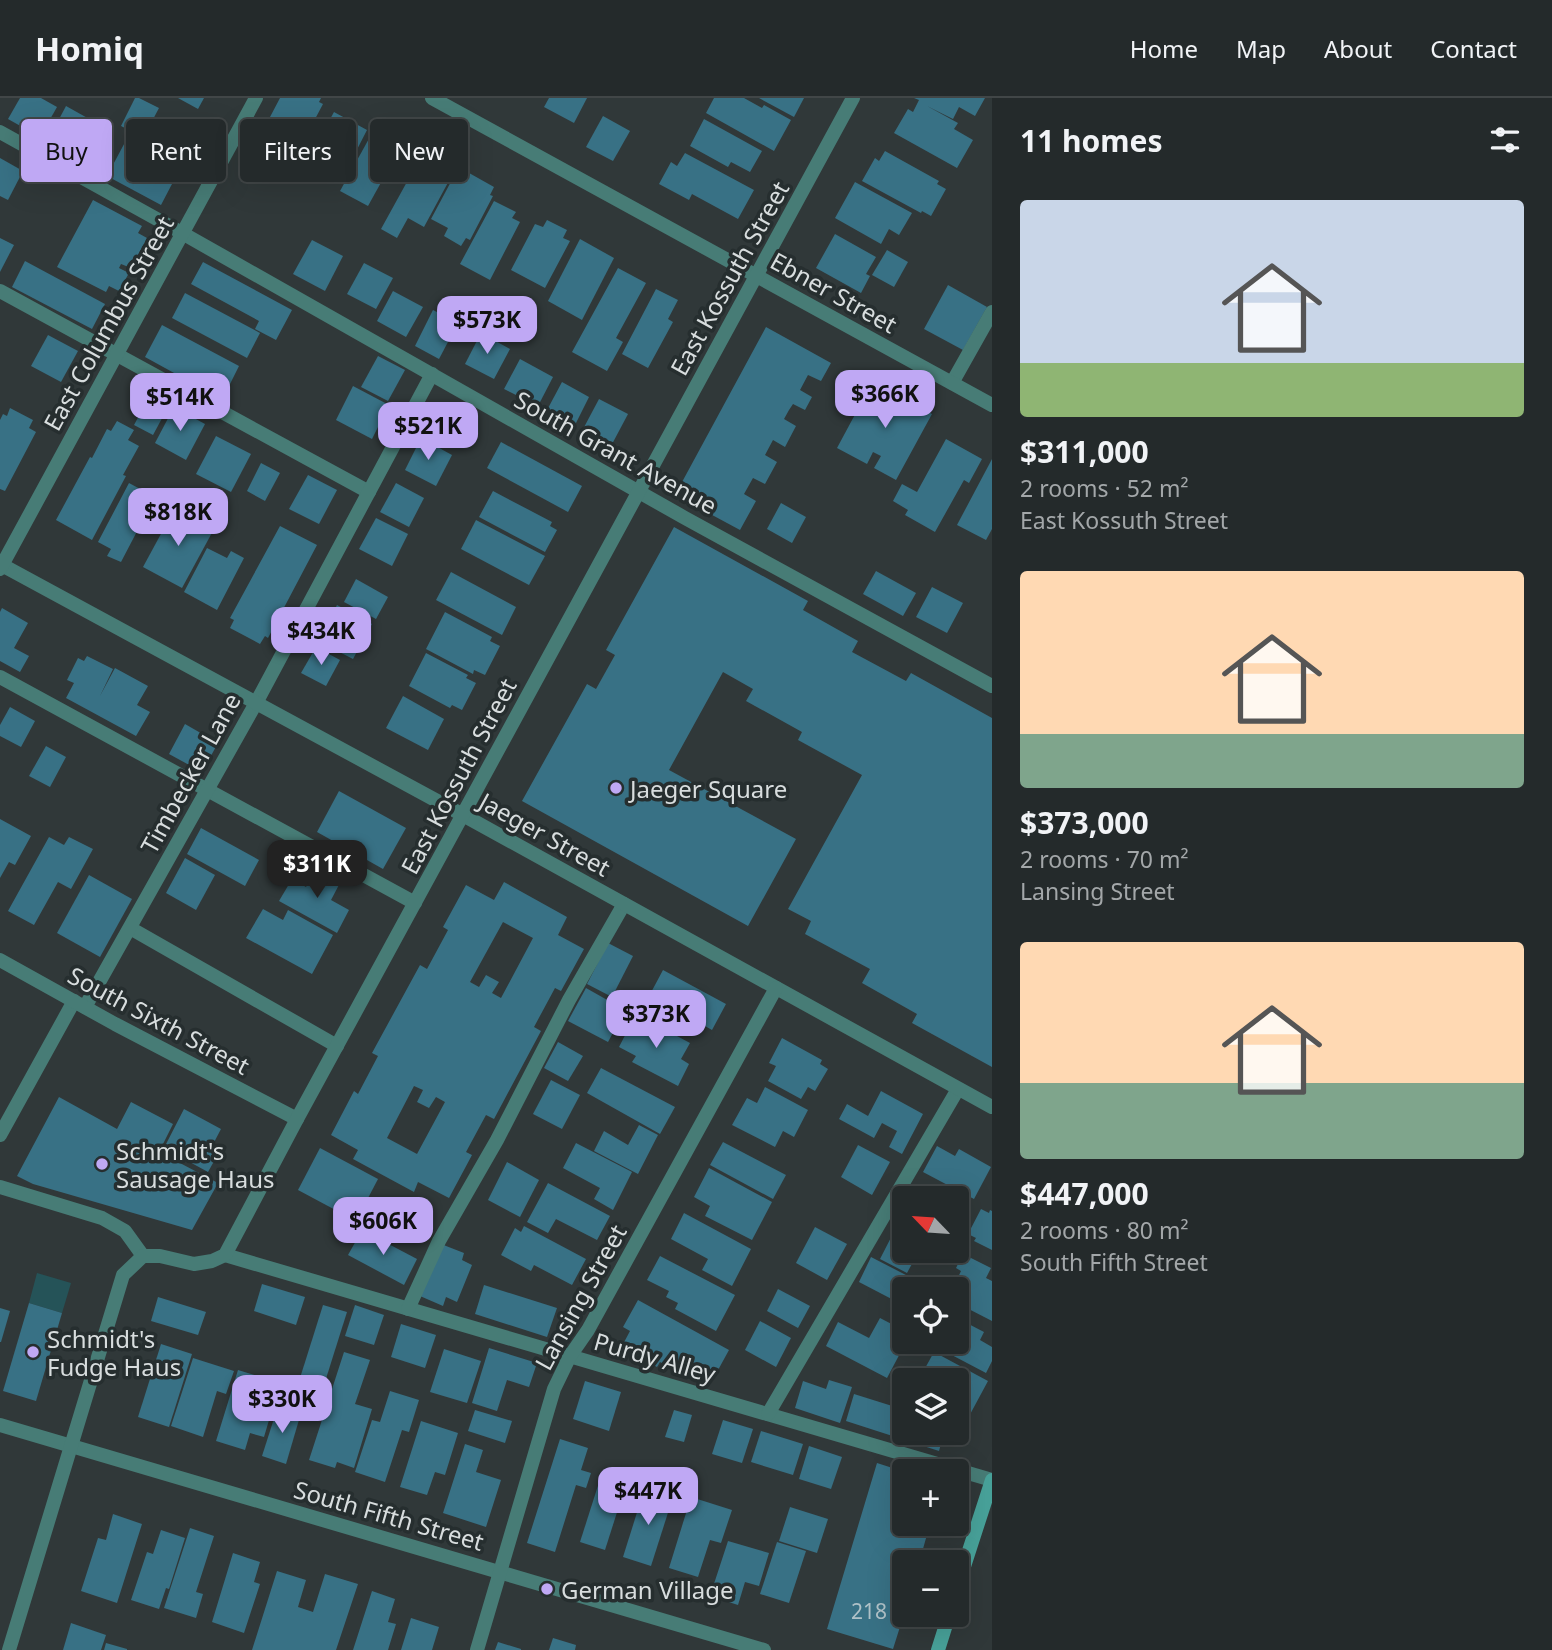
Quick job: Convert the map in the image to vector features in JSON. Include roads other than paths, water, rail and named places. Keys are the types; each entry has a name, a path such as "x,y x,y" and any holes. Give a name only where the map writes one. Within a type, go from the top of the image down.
{"street":[{"name":"East Columbus Street","path":"1,566 256,98"},
{"name":"Ebner Street","path":"432,98 992,405"},
{"name":"East Kossuth Street","path":"225,1255 853,98"},
{"name":"South Grant Avenue","path":"0,132 992,686"},
{"path":"0,290 369,492"},
{"path":"952,383 992,312"},
{"name":"Timbecker Lane","path":"0,1135 79,1004 130,928 256,703 432,374"},
{"name":"Jaeger Street","path":"1,566 463,815 992,1107"},
{"path":"0,677 415,903"},
{"path":"408,1309 439,1241 497,1140 569,1000 624,904"},
{"path":"130,928 337,1046"},
{"name":"South Sixth Street","path":"0,960 297,1119"},
{"name":"Lansing Street","path":"477,1650 554,1390 570,1356 588,1330 776,988"},
{"path":"768,1414 958,1089"},
{"path":"0,1187 102,1218 125,1231 143,1256"},
{"path":"9,1650 123,1275 143,1256 160,1256 194,1264 212,1261 225,1255"},
{"name":"Purdy Alley","path":"225,1255 992,1480"},
{"name":"South Fifth Street","path":"0,1425 764,1650"},
{"path":"969,1551 992,1480"},
{"path":"938,1650 945,1627"}],"place":[{"name":"Jaeger Square","path":"616,788"},
{"name":"Schmidt's Sausage Haus","path":"102,1164"},
{"name":"Schmidt's Fudge Haus","path":"33,1352"},
{"name":"German Village","path":"547,1589"}]}
